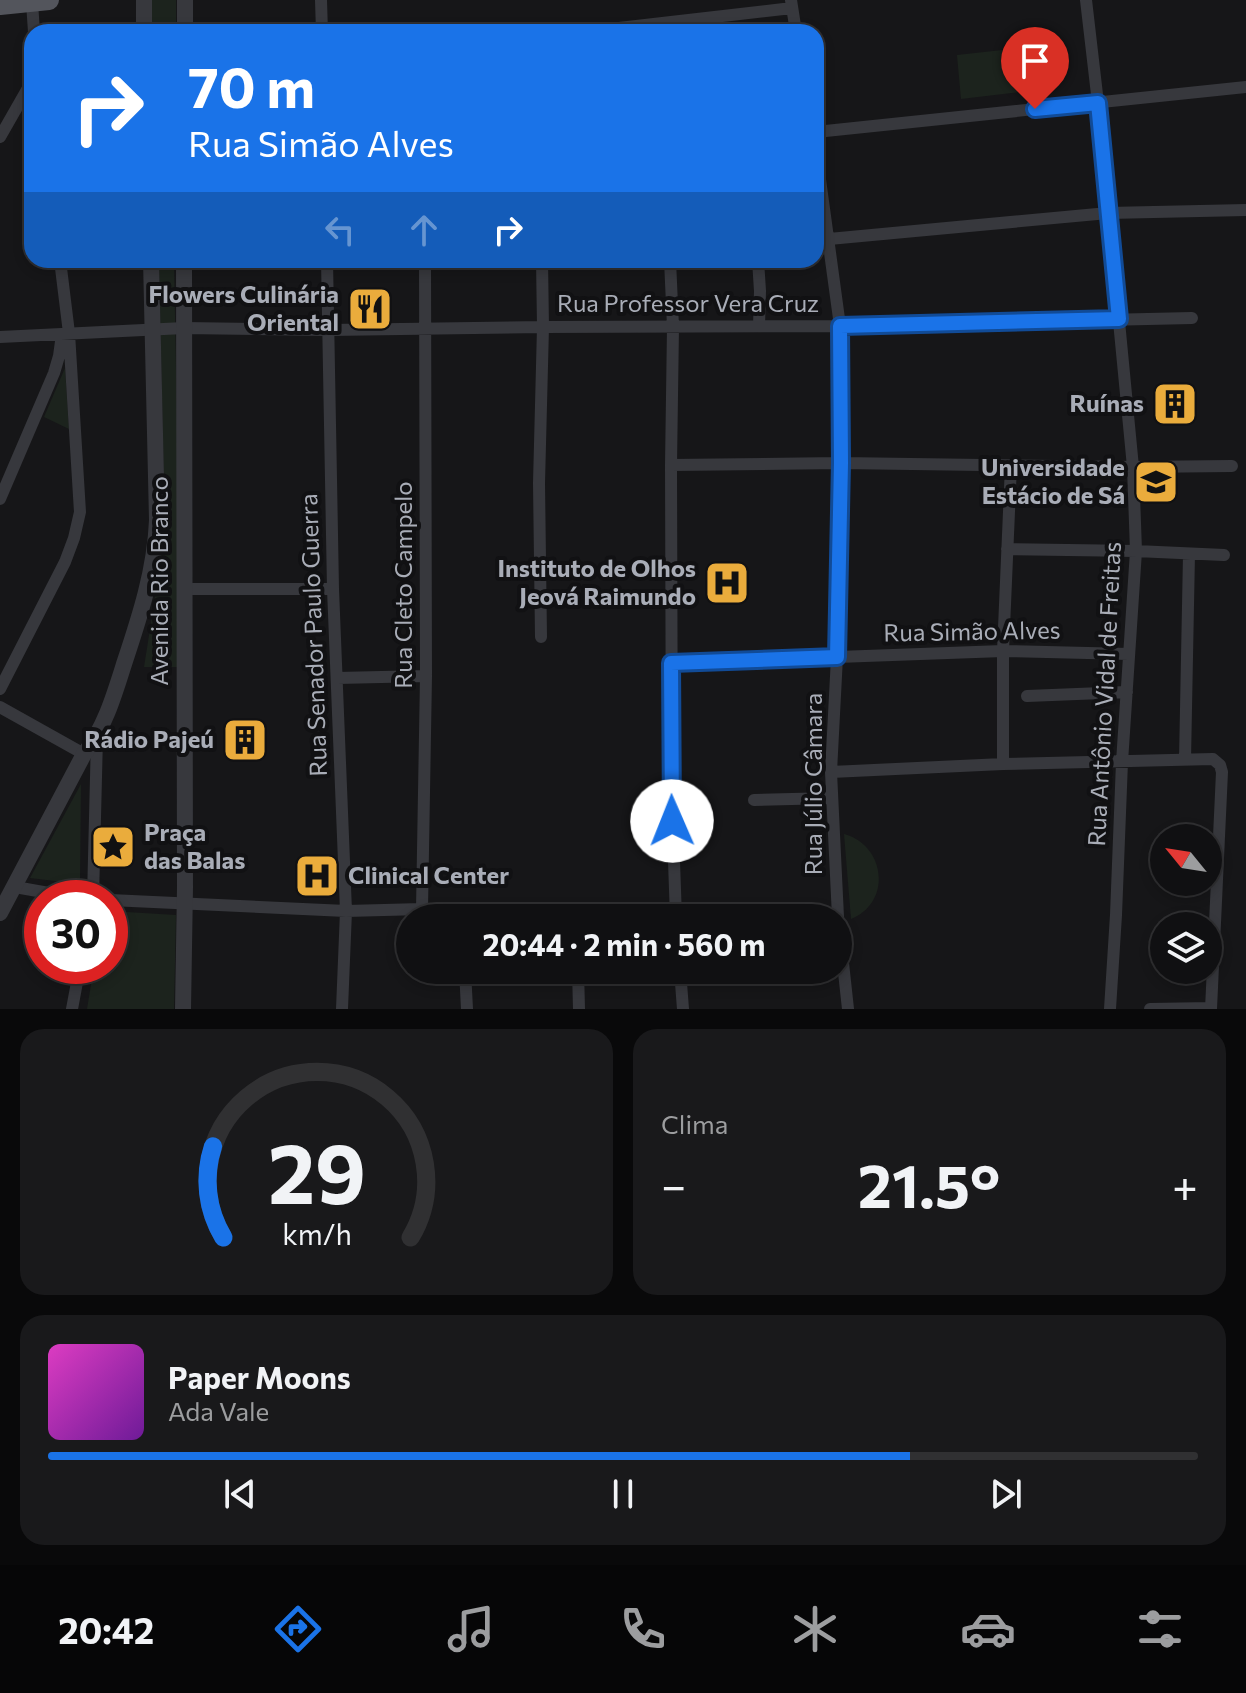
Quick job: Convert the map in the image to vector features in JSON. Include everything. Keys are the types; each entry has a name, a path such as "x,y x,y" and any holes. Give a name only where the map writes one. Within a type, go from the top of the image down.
{"main road":[{"path":"0,5 41,1"}],"street":[{"path":"144,0 144,24"},
{"path":"185,0 185,24"},
{"path":"321,0 322,24"},
{"name":"Rua Antônio Vidal de Freitas","path":"1086,0 1133,467 1136,551 1110,1009"},
{"path":"36,24 41,1"},
{"path":"682,24 792,4 795,24"},
{"path":"718,16 720,24"},
{"path":"824,131 1246,87"},
{"path":"0,137 24,95"},
{"name":"Rua Júlio Câmara","path":"824,205 840,326 841,463 831,772 837,904"},
{"path":"829,239 1108,213 1246,210"},
{"path":"0,689 65,562 80,512 61,268"},
{"name":"Avenida Rio Branco","path":"0,913 84,754 97,737 145,602 156,547 157,520 151,268"},
{"name":"Avenida Rio Branco","path":"183,1009 184,268"},
{"name":"Rua Senador Paulo Guerra","path":"327,268 333,589 346,911 342,1009"},
{"name":"Rua Cleto Campelo","path":"422,904 426,676 425,268"},
{"path":"541,637 539,483 542,268"},
{"path":"670,268 673,327 672,804 676,904"},
{"path":"759,268 759,326"},
{"name":"Rua Professor Vera Cruz","path":"0,337 153,328 329,330 840,326 1192,318"},
{"path":"0,499 54,373 66,333"},
{"path":"671,465 1232,466"},
{"path":"1003,764 1003,651 1011,465"},
{"path":"1007,549 1224,555"},
{"path":"1185,760 1189,554"},
{"path":"184,589 333,589"},
{"name":"Rua Simão Alves","path":"671,663 1003,651 1129,654"},
{"path":"337,678 426,676"},
{"path":"1027,696 1127,692"},
{"path":"0,707 84,754"},
{"path":"93,880 97,737"},
{"path":"831,772 1213,759 1222,772 1211,1009 1150,1009"},
{"path":"754,800 832,798"},
{"path":"15,887 24,889"},
{"path":"128,901 346,911 396,910"},
{"path":"72,1009 77,984"},
{"path":"466,984 467,1009"},
{"path":"578,984 579,1009"},
{"path":"681,984 683,1009"},
{"name":"Rua Júlio Câmara","path":"845,984 848,1009"}],"shaded area":[{"path":"151,0 176,0 176,24 152,24"},
{"path":"1039,46 1044,89 961,99 957,55"},
{"path":"159,268 174,268 178,667 144,667 165,534"},
{"path":"65,368 69,429 44,417"},
{"path":"81,784 80,880 30,878"},
{"path":"844,834 858,840 869,850 879,875 873,901 864,911 852,918"},
{"path":"128,912 176,915 174,1009 87,1009 91,984 128,984"}],"place":[{"name":"Flowers Culinária Oriental","path":"370,309"},
{"name":"Ruínas","path":"1175,404"},
{"name":"Universidade Estácio de Sá","path":"1156,482"},
{"name":"Instituto de Olhos Jeová Raimundo","path":"727,583"},
{"name":"Rádio Pajeú","path":"245,740"},
{"name":"Praça das Balas","path":"113,847"},
{"name":"Clinical Center","path":"317,876"}],"route":[{"path":"672,821 671,663 837,657 840,326 1119,319 1098,103 1035,109"}]}
